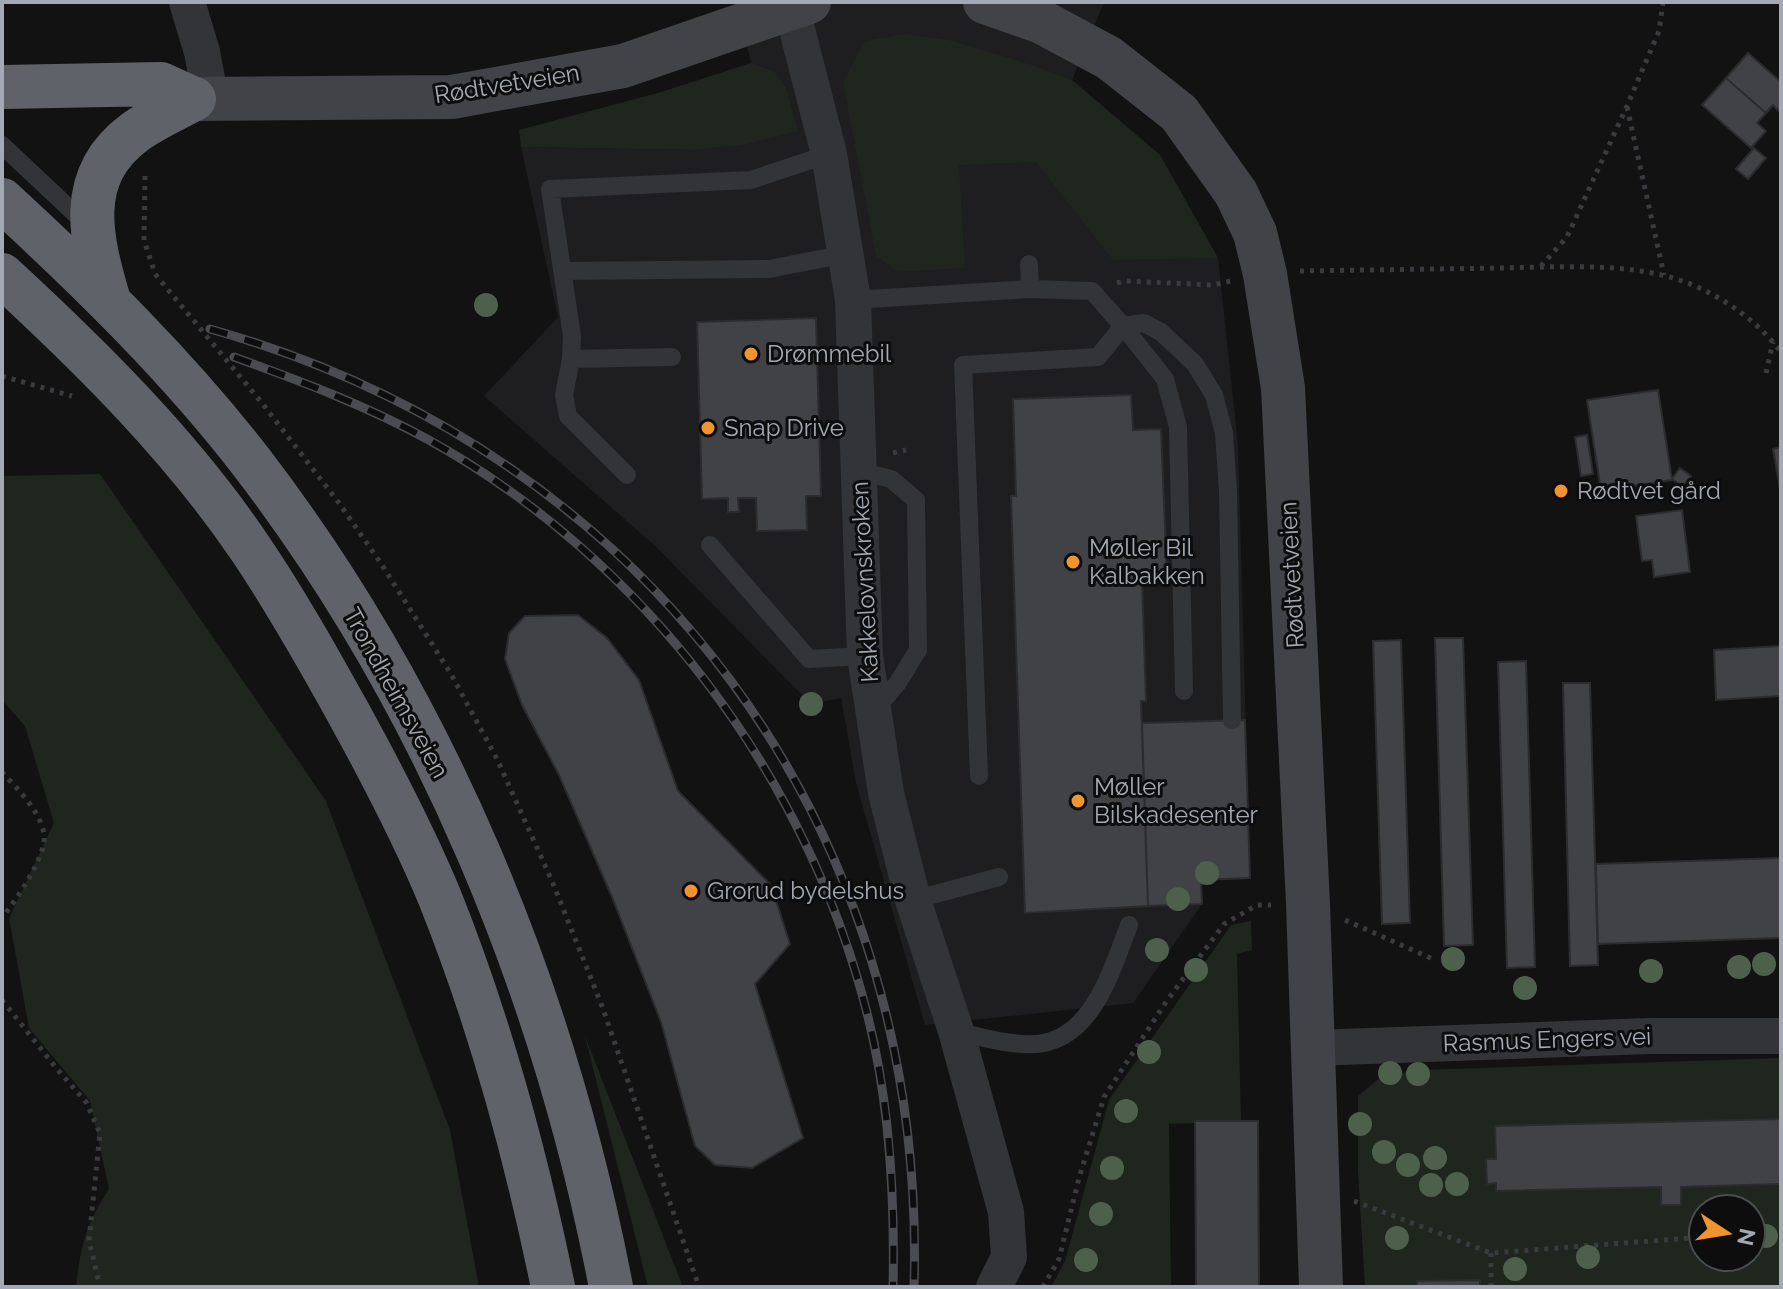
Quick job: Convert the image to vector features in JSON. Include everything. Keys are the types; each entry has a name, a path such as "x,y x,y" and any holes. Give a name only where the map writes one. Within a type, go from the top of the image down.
{"highway":[{"path":"2,87 161,84 202,100"},
{"path":"109,301 92,230 96,181 116,148 135,132 202,100"},
{"name":"Trondheimsveien","path":"2,200 109,301 163,358 252,463 327,570 425,737 488,875 523,962 578,1140 598,1217 611,1287"},
{"path":"2,275 115,384 217,505 287,606 369,750 434,885 470,979 522,1152 553,1287"}],"street":[{"path":"187,2 202,52 202,100"},
{"name":"Rødtvetveien","path":"985,2 1042,22 1109,58 1179,113 1236,193 1255,233 1265,274 1283,388 1321,1287"},
{"name":"Rødtvetveien","path":"202,100 452,97 623,66 797,3"},
{"name":"Kakkelovnskroken","path":"797,3 829,154 853,300 865,656 873,712 886,793 913,900 956,1031 1006,1212 1009,1257 994,1287"},
{"name":"Rasmus Engers vei","path":"1313,1048 1649,1036 1781,1036"}],"lane":[{"path":"2,145 92,230"},
{"path":"627,475 568,416 564,395 572,336 550,189 751,180 829,154"},
{"path":"563,271 769,269 846,254"},
{"path":"1029,264 1030,289"},
{"path":"853,300 1030,289 1092,291 1123,326 1165,379 1178,427 1184,691"},
{"path":"979,776 963,365 1098,357 1123,326 1144,323 1161,332 1195,364 1214,395 1224,433 1228,492 1232,720"},
{"path":"571,359 672,357"},
{"path":"859,471 891,479 916,500 918,650 897,684 873,712"},
{"path":"710,545 809,659 865,656"},
{"path":"913,900 999,877"},
{"path":"956,1031 1023,1044 1046,1044 1068,1033 1088,1015 1104,989 1129,925"}],"path":[{"path":"1540,267 1567,237 1659,31 1663,2"},
{"path":"1627,106 1664,275"},
{"path":"145,166 144,240 155,274 301,453"},
{"path":"1092,291 1125,281 1213,285 1265,274 1621,268 1682,281 1737,309 1781,352"},
{"path":"1766,373 1773,341"},
{"path":"2,376 77,398"},
{"path":"2,772 28,802 45,839 25,887 2,918"},
{"path":"1043,1287 1059,1259 1079,1178 1104,1097 1166,1002 1224,924 1257,905 1282,905"},
{"path":"1337,917 1435,960"},
{"path":"2,1000 86,1102 100,1133 89,1240 100,1287"},
{"path":"1319,1188 1491,1253 1687,1238"},
{"path":"1491,1253 1491,1287"}],"shaded area":[{"path":"737,2 1104,2 1072,80 1160,155 1218,258 1238,444 1250,878 1201,880 1202,904 1133,1003 925,1025 856,783 841,698 811,704 653,544 484,396 558,317 521,147 693,150 774,71 751,63"},
{"path":"904,34 949,40 1072,80 1160,155 1218,258 1113,260 1036,162 959,165 965,268 898,272 876,256 843,82 865,41"},
{"path":"751,63 774,71 786,88 798,131 747,144 693,150 521,147 519,130 661,92"},
{"path":"100,474 326,801 450,1130 479,1287 76,1287 86,1235 109,1189 90,1101 29,1028 9,918 54,823 25,726 2,700 2,476"},
{"path":"1251,921 1252,950 1237,954 1241,1121 1169,1124 1171,1287 1051,1287 1065,1261 1109,1100 1231,925"},
{"path":"585,1036 683,1287 648,1287"},
{"path":"1781,1058 1781,1287 1365,1287 1358,1172 1358,1096 1382,1076 1419,1070"}],"building":[{"path":"1748,53 1781,82 1781,113 1773,105 1766,113 1726,78"},
{"path":"1726,78 1766,113 1757,123 1766,131 1751,148 1702,105"},
{"path":"1754,148 1766,158 1748,179 1736,169"},
{"path":"816,318 821,496 806,496 807,530 757,531 756,498 738,498 739,512 728,512 728,498 702,499 697,322"},
{"path":"1658,390 1672,480 1601,491 1587,400"},
{"path":"1131,395 1133,430 1161,429 1167,579 1142,580 1146,701 1141,701 1148,906 1025,913 1011,496 1016,496 1013,399"},
{"path":"1587,435 1593,474 1581,476 1575,437"},
{"path":"1781,447 1781,495 1773,449"},
{"path":"1680,468 1691,476 1683,487 1672,479"},
{"path":"1682,510 1690,572 1654,577 1652,560 1642,561 1636,516"},
{"name":"Grorud bydelshus","path":"578,615 607,638 639,680 678,791 771,885 790,944 755,984 803,1138 752,1168 715,1165 695,1146 661,1022 612,897 559,775 522,705 505,659 509,633 525,616"},
{"path":"1435,638 1463,638 1473,945 1444,946"},
{"path":"1401,640 1410,923 1382,924 1373,641"},
{"path":"1781,646 1781,696 1716,700 1714,650"},
{"path":"1526,661 1535,967 1507,968 1498,662"},
{"path":"1563,683 1590,683 1598,965 1570,966"},
{"path":"1245,720 1250,878 1201,880 1202,904 1148,906 1142,723"},
{"path":"1781,858 1781,938 1598,944 1596,864"},
{"path":"1781,1119 1781,1184 1681,1187 1681,1205 1661,1205 1661,1187 1496,1191 1496,1183 1487,1184 1486,1159 1496,1159 1495,1126"},
{"path":"1195,1121 1258,1121 1259,1287 1196,1287"},
{"path":"1480,1280 1480,1287 1417,1287 1417,1281"}],"railway":[{"path":"210,329 367,387 508,466 630,566 732,683 813,815 872,962 906,1120 914,1287"},
{"path":"234,357 380,415 427,439 506,488 579,546 647,611 707,683 760,760 804,842 841,928 868,1017 886,1117 892,1185 893,1287"}],"place":[{"name":"Drømmebil","path":"751,354"},
{"name":"Snap Drive","path":"708,428"},
{"name":"Rødtvet gård","path":"1561,491"},
{"name":"Møller Bil Kalbakken","path":"1073,562"},
{"name":"Møller Bilskadesenter","path":"1078,801"},
{"name":"Grorud bydelshus","path":"691,891"}]}
